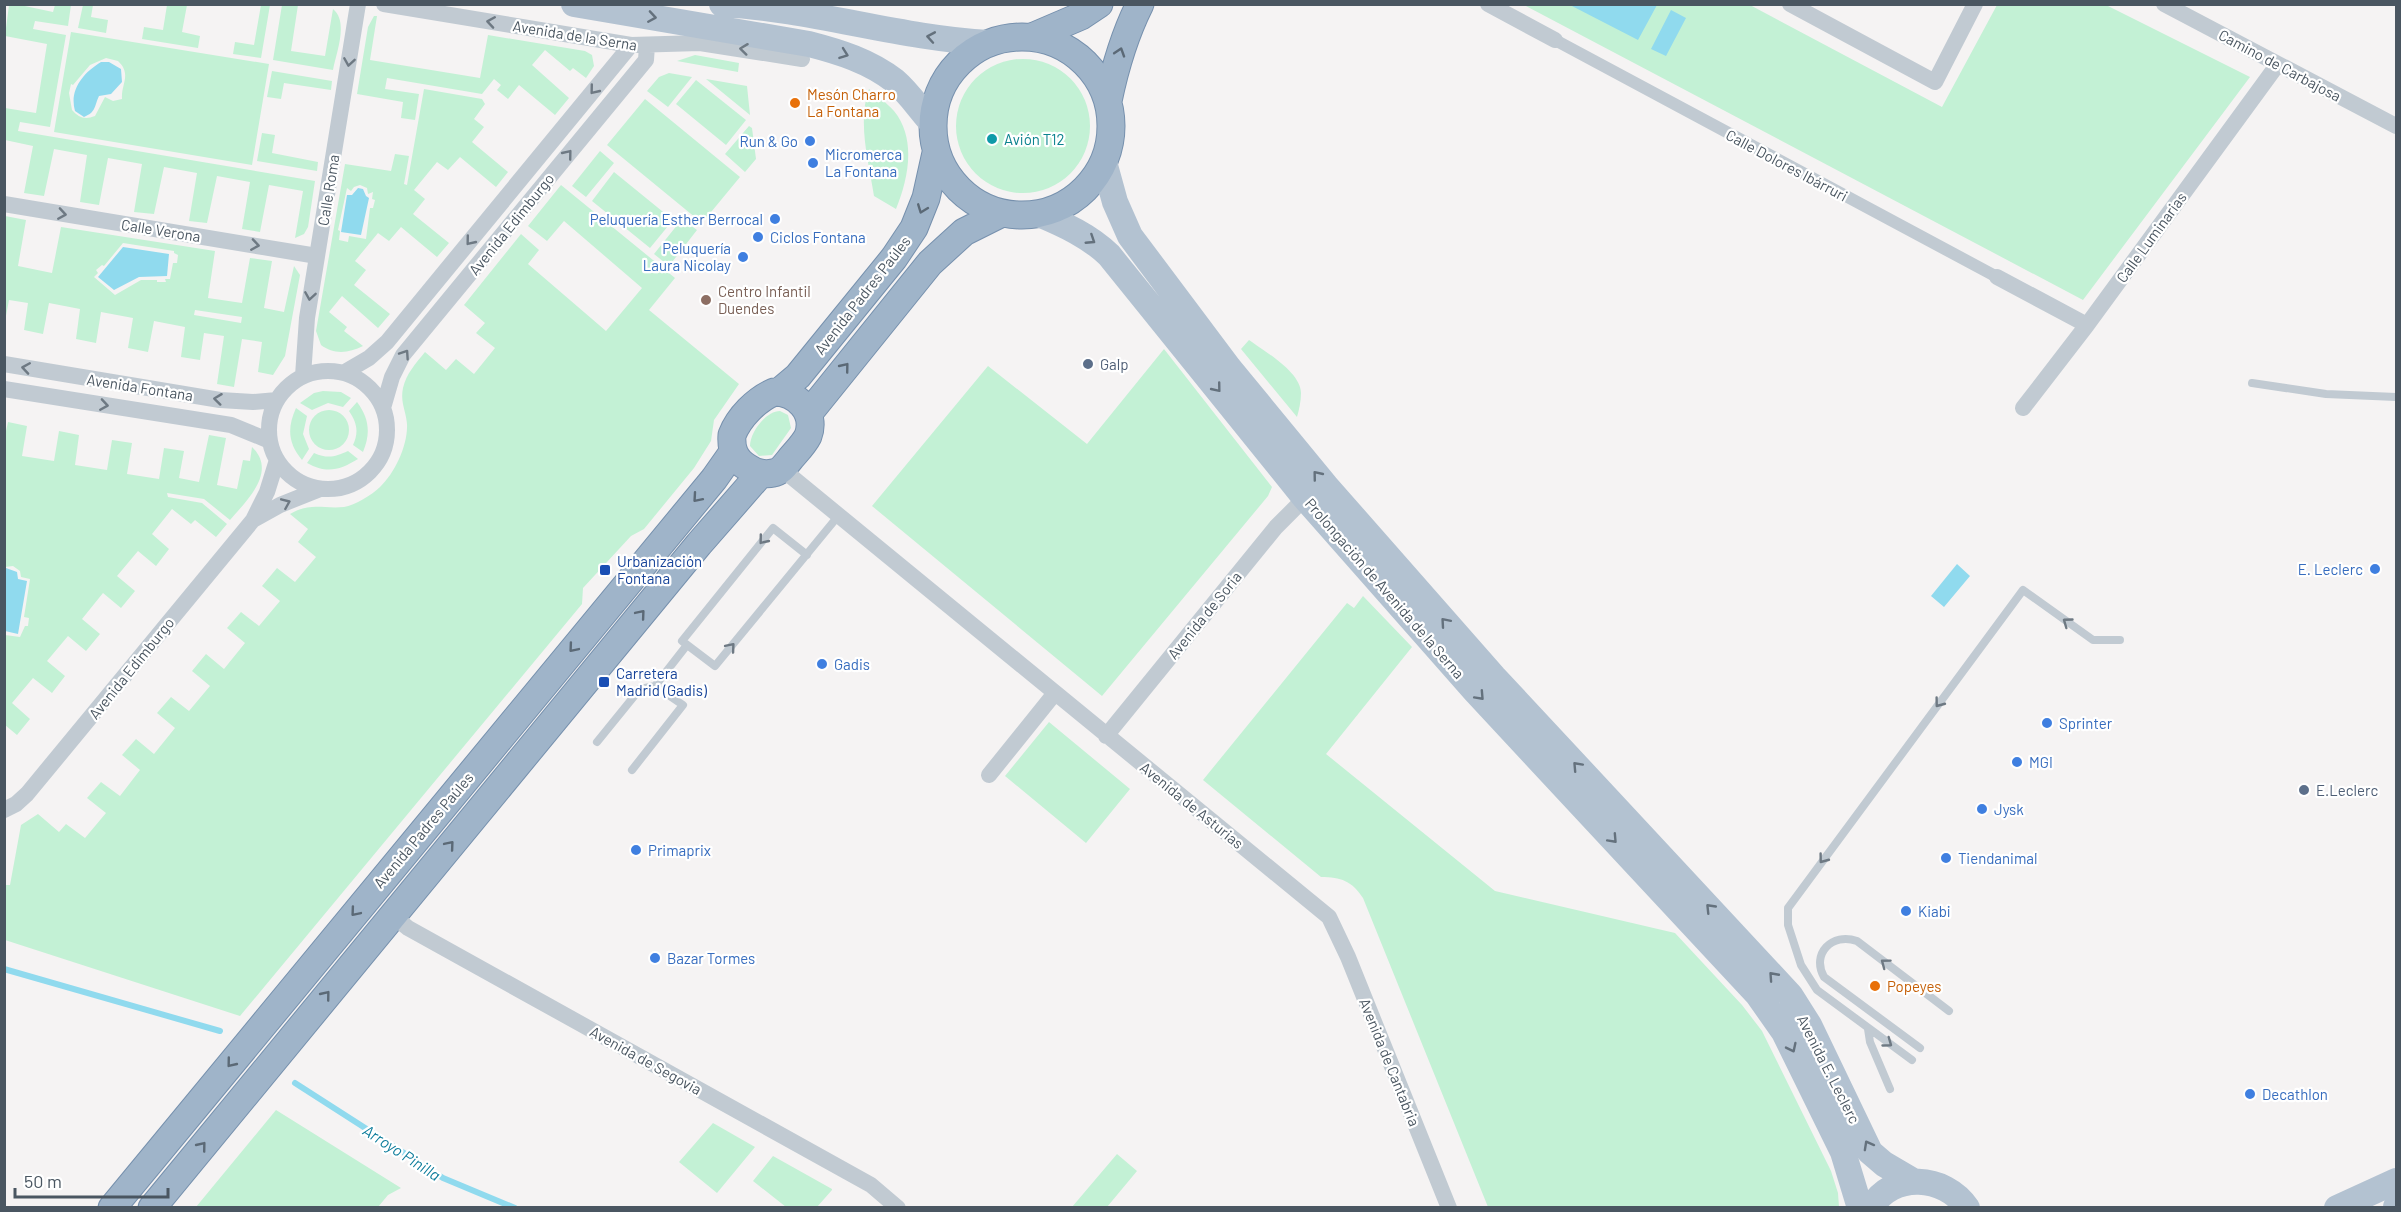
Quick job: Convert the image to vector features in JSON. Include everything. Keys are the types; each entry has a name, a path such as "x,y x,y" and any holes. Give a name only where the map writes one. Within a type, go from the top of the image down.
{"highway":[{"path":"1032,37 1081,16 1099,4"},
{"path":"1108,101 1124,40 1140,4"},
{"path":"1010,37 1032,37 1065,47 1080,58 1097,77 1108,101 1111,132 1104,162 1089,186 1066,204 1039,214 1020,216 1000,214 983,207 960,192 943,170 936,153 932,123 937,98 948,75 966,56 989,43 1010,37"},
{"name":"Avenida Padres Paúles","path":"779,392 798,376 894,258 914,228 926,198 936,153"},
{"name":"Avenida Padres Paúles","path":"809,413 930,263 964,232 1000,214"},
{"path":"779,392 794,397 809,413 807,438 772,471 747,467 733,452 732,435 745,415 764,396 779,392"},
{"name":"Avenida Padres Paúles","path":"112,1208 714,479 733,452"},
{"name":"Avenida Padres Paúles","path":"152,1208 706,535 772,471"}],"main road":[{"name":"Avenida de la Serna","path":"574,4 809,44 842,52 865,62 896,82 932,123"},
{"path":"736,5 954,41 989,43"},
{"name":"Prolongación de Avenida de la Serna","path":"1104,162 1115,202 1130,236 1229,368 1326,486 1494,677 1751,950"},
{"name":"Prolongación de Avenida de la Serna","path":"1039,214 1068,226 1097,243 1109,255 1305,498 1475,691 1732,968"},
{"name":"Avenida E. Leclerc","path":"1751,950 1790,994 1809,1025 1870,1152 1884,1164 1912,1181"},
{"name":"Avenida E. Leclerc","path":"1732,968 1758,995 1784,1032 1843,1152 1860,1208"},
{"path":"1870,1208 1875,1200 1892,1187 1912,1181 1931,1182 1952,1191 1967,1208"},
{"path":"2337,1208 2397,1181"}],"street":[{"name":"Calle Roma","path":"303,376 303,344 358,4"},
{"name":"Avenida de la Serna","path":"384,4 639,45 700,43 802,59"},
{"name":"Calle Dolores Ibárruri","path":"1488,4 2087,325"},
{"path":"1790,4 1935,82 1975,4"},
{"name":"Camino de Carbajosa","path":"2164,4 2397,126"},
{"name":"Avenida Edimburgo","path":"345,372 369,358 387,342 639,45 646,60 403,355 392,377 383,408"},
{"name":"Calle Luminarias","path":"2023,408 2087,325 2278,64"},
{"name":"Calle Verona","path":"4,204 317,256"},
{"name":"Avenida Fontana","path":"4,364 220,400 253,402 277,400"},
{"path":"323,370 345,372 368,386 383,408 387,430 383,452 371,470 356,482 339,488 320,489 295,479 277,460 270,441 269,420 277,400 288,386 303,376 323,370"},
{"name":"Avenida Fontana","path":"4,389 231,425 270,441"},
{"name":"Avenida Edimburgo","path":"4,810 16,804 27,794 253,520 267,492 277,460"},
{"name":"Avenida de Asturias","path":"772,471 839,515 1329,917"},
{"name":"Avenida Edimburgo","path":"253,520 280,505 320,489"},
{"name":"Avenida de Soria","path":"1106,736 1276,526 1305,498"},
{"path":"989,775 1055,693"},
{"name":"Avenida de Segovia","path":"392,915 408,928 871,1185 898,1208"},
{"name":"Avenida de Cantabria","path":"1329,917 1353,968 1449,1208"}],"lane":[{"path":"2252,383 2326,394 2397,397"},
{"path":"807,555 773,528 682,641 715,666 807,555 839,515"},
{"path":"1912,1060 1817,990 1802,965 1788,925 1788,908 2023,590 2093,640 2120,640"},
{"path":"597,742 640,689 656,686 687,645"},
{"path":"632,770 683,705 656,686"},
{"path":"1920,1048 1824,977 1819,969 1820,958 1829,944 1836,939 1847,938 1857,941 1949,1011"},
{"path":"1869,1029 1870,1042 1890,1089"}],"green space":[{"path":"9,5 53,12 55,5 71,5 68,26 35,21 33,29 66,35 50,127 20,122 18,131 315,181 308,227 304,234 295,238 303,191 269,185 260,232 242,229 250,182 217,176 207,223 189,221 197,173 164,167 154,214 134,212 142,164 108,158 99,205 80,202 87,155 54,149 44,196 24,193 33,146 5,140 5,108 36,113 47,44 5,36"},
{"path":"83,5 93,5 91,17 108,20 106,33 78,28"},
{"path":"167,5 187,5 182,32 200,36 198,48 142,39 144,27 163,30"},
{"path":"261,5 270,5 261,58 233,54 235,42 254,45"},
{"path":"282,5 298,5 291,51 325,56 333,9 338,15 341,30 333,70 273,60"},
{"path":"1524,5 1750,5 1942,107 1997,5 2106,5 2250,77 2083,300"},
{"path":"374,16 377,16 370,60 480,78 488,35 585,51 592,55 594,66 586,78 573,68 570,71 545,50 532,65 569,98 555,115 519,85 508,99 497,90 501,85 494,79 482,94 387,78 385,89 419,94 415,120 401,118 403,102 357,94 368,27"},
{"path":"71,32 269,64 252,165 54,132","holes":["106,58 118,61 125,75 122,99 113,101 105,97 95,116 82,118 77,115 72,110 69,93 71,84 73,85 90,65"]},
{"path":"695,55 739,63 738,72 677,61"},
{"path":"1023,59 1049,64 1071,78 1085,100 1090,126 1085,152 1071,174 1049,188 1023,193 997,188 975,174 961,152 956,126 961,100 975,78 997,64"},
{"path":"272,71 332,81 331,90 284,83 281,99 267,97"},
{"path":"669,73 692,77 668,107 647,91 659,77"},
{"path":"706,79 747,86 750,115"},
{"path":"696,80 746,120 726,145 676,104"},
{"path":"424,89 482,99 485,104 474,119 484,127 472,142 508,172 496,187 460,157 448,170 437,162 414,190 425,199 413,214 449,243 437,257 401,227 389,241 378,233 355,261 366,270 354,285 390,314 378,328 342,296 329,312 347,327 344,331 363,346 342,352 326,348 321,345 316,331 345,164 391,171 395,154 409,156 404,184 407,185","holes":["360,185 367,188 368,194 373,192 372,199 375,200 373,208 370,208 366,239 349,236 348,242 339,240 340,231 338,230 347,188 351,191"]},
{"path":"869,89 894,111 906,134 907,173 896,209 874,196 864,129"},
{"path":"645,99 740,177 702,223 607,145"},
{"path":"749,126 752,128 756,159 745,172 725,154"},
{"path":"262,133 275,135 272,153 318,162 317,171 257,161"},
{"path":"600,151 614,163 586,197 572,186"},
{"path":"614,172 673,220 650,248 592,201"},
{"path":"561,185 675,278 649,310 739,384 714,420 711,441 694,468 644,529 631,536 583,588 582,604 240,1016 5,940 5,885 10,885 21,825 38,814 59,832 66,824 85,838 106,813 87,798 101,782 120,796 140,770 122,755 136,739 154,754 175,728 157,713 171,697 189,711 210,686 192,671 206,654 224,669 245,643 227,628 241,612 259,626 280,601 262,586 277,568 295,582 316,557 298,542 308,529 290,514 310,507 344,507 353,504 377,490 391,474 400,458 407,432 402,398 404,383 425,352 446,370 456,359 474,374 495,348 476,333 485,323 464,305 521,234 539,250 528,264 606,331 642,288 564,221 547,241 528,226"},
{"path":"5,216 26,220 18,266 52,273 61,227 215,251 208,298 242,303 250,258 272,261 264,308 284,312 294,266 300,275 285,356 273,375 258,372 262,342 242,339 234,387 217,384 224,336 204,333 200,360 181,357 185,327 154,321 148,352 128,348 133,318 101,312 96,343 76,339 80,309 49,303 43,334 24,330 28,303 9,300 5,321","holes":["123,243 174,251 178,255 177,263 173,263 170,279 165,279 166,282 141,280 115,295 94,277 98,273 96,270 104,266","195,310 242,317 241,323 194,315"]},
{"path":"682,219 697,230 669,266 654,254"},
{"path":"1249,340 1281,363 1295,377 1301,393 1297,417 1241,349"},
{"path":"1164,349 1272,487 1268,496 1102,696 872,506 988,366 1087,444"},
{"path":"341,392 351,398 343,407 328,403 312,410 300,403 314,393"},
{"path":"357,402 368,426 363,452 353,445 356,428 349,411"},
{"path":"296,408 307,416 303,434 309,449 302,460 294,448 290,435 291,422"},
{"path":"329,410 337,411 343,416 348,422 348,438 343,444 337,449 329,450 321,449 315,444 310,438 309,430 310,422 315,416 321,411"},
{"path":"780,411 788,415 791,428 772,455 759,456 750,446 753,435 764,418"},
{"path":"8,422 27,426 22,456 54,461 59,431 79,435 75,465 107,470 112,440 132,443 127,474 159,479 164,448 184,451 179,478 199,482 209,435 226,438 217,485 237,489 243,460 250,461 252,447 262,466 257,486 230,520 204,499 167,493 168,497 202,503 227,524 216,537 195,520 191,524 172,509 152,534 169,549 156,566 138,551 117,576 135,591 121,608 103,593 82,619 100,634 86,651 68,636 47,661 65,676 52,693 33,678 12,703 30,719 17,735 5,725 5,635 20,637 25,626 28,626 29,618 24,617 30,579 21,577 20,571 13,566 5,567 4,440"},
{"path":"348,451 358,459 339,468 321,469 307,463 314,453 331,456"},
{"path":"1363,596 1412,647 1326,754 1495,891 1675,933 1742,1005 1762,1031 1831,1171 1838,1193 1839,1207 1488,1207 1363,898 1345,881 1321,877 1203,780 1347,603 1354,608"},
{"path":"1049,722 1130,789 1086,843 1005,776"},
{"path":"276,1110 401,1188 388,1195 378,1207 196,1207"},
{"path":"713,1123 755,1147 717,1193 679,1162"},
{"path":"1117,1154 1137,1171 1107,1207 1072,1207"},
{"path":"773,1156 832,1190 817,1207 786,1207 753,1181"}],"water":[{"path":"1570,5 1657,5 1638,40"},
{"path":"1671,10 1686,18 1666,56 1651,49"},
{"path":"101,62 109,62 121,69 122,82 111,94 99,96 93,111 84,117 75,111 76,89 88,71"},
{"path":"358,188 363,189 369,198 361,235 341,232 347,195 352,195"},
{"path":"123,247 169,254 167,276 139,277 114,290 98,277"},
{"path":"1957,564 1970,576 1944,607 1931,596"},
{"path":"6,568 17,572 18,579 27,581 18,634 5,631"}],"waterway":[{"name":"Arroyo Pinilla","path":"4,969 220,1031"},
{"name":"Arroyo Pinilla","path":"295,1083 443,1178 515,1208"}],"place":[{"name":"Mesón Charro La Fontana","path":"795,103"},
{"name":"Avión T12","path":"992,139"},
{"name":"Run & Go","path":"810,141"},
{"name":"Micromerca La Fontana","path":"813,163"},
{"name":"Peluquería Esther Berrocal","path":"775,219"},
{"name":"Ciclos Fontana","path":"758,237"},
{"name":"Peluquería Laura Nicolay","path":"743,257"},
{"name":"Centro Infantil Duendes","path":"706,300"},
{"name":"Galp","path":"1088,364"},
{"name":"E. Leclerc","path":"2375,569"},
{"name":"Urbanización Fontana","path":"605,570"},
{"name":"Gadis","path":"822,664"},
{"name":"Carretera Madrid (Gadis)","path":"604,682"},
{"name":"Sprinter","path":"2047,723"},
{"name":"MGI","path":"2017,762"},
{"name":"E.Leclerc","path":"2304,790"},
{"name":"Jysk","path":"1982,809"},
{"name":"Primaprix","path":"636,850"},
{"name":"Tiendanimal","path":"1946,858"},
{"name":"Kiabi","path":"1906,911"},
{"name":"Bazar Tormes","path":"655,958"},
{"name":"Popeyes","path":"1875,986"},
{"name":"Decathlon","path":"2250,1094"}]}
